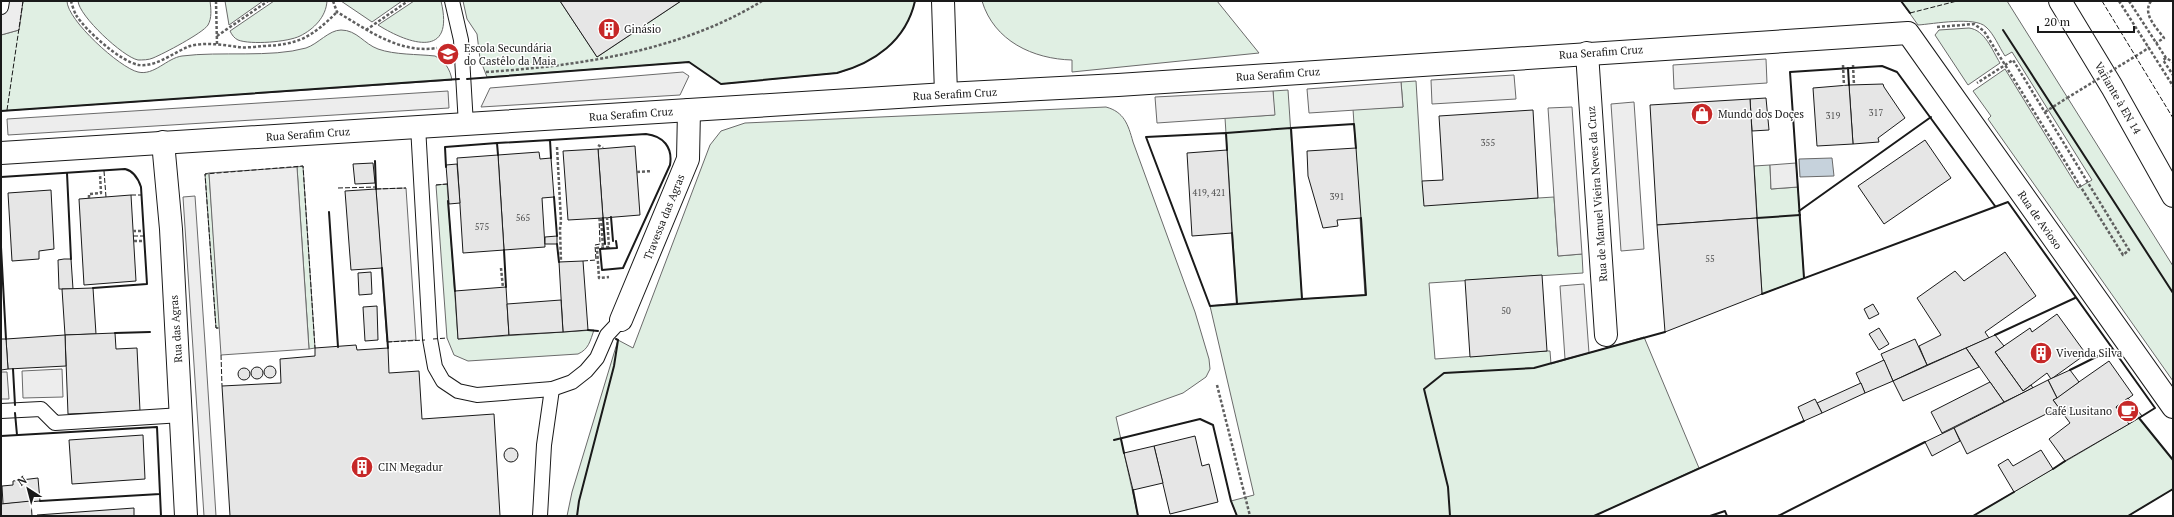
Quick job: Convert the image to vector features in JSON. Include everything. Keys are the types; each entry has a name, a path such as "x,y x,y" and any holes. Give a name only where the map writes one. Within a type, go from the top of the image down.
{"street":[{"path":"943,1 946,94"},
{"name":"Variante à EN 14","path":"2060,1 2112,87 2173,196"},
{"name":"Rua Serafim Cruz","path":"1,153 418,126 466,125 946,94 1118,85 1908,33"},
{"name":"Rua de Avioso","path":"1908,33 2173,408"},
{"name":"Rua de Manuel Vieira Neves da Cruz","path":"1587,53 1606,335"},
{"name":"Travessa das Agras","path":"622,320 688,159 690,110"},
{"name":"Rua das Agras","path":"163,142 171,229 173,299 182,415 186,516"}],"lane":[{"path":"1,7 2,1"},
{"path":"452,1 461,40 466,125"},
{"path":"418,126 430,339 435,367 443,381 458,391 477,395 552,389 572,382 586,371 597,358 607,335 622,320"},
{"path":"540,516 544,445 552,389"},
{"path":"1,411 41,409 55,423 182,415"}],"path":[{"path":"71,1 76,15 90,31 124,60 140,65 155,63 191,46 217,44 242,48 288,44 305,39 321,28 336,12"},
{"path":"216,1 217,44"},
{"path":"217,36 268,1"},
{"path":"334,1 336,12 375,36 400,45 421,48 436,48 461,40"},
{"path":"366,30 408,1"},
{"path":"463,73 518,70 573,63 632,52 678,40 762,1"},
{"path":"2119,1 2173,86"},
{"path":"2129,1 2166,58 2173,62"},
{"path":"2151,1 2148,5 2148,16 2164,38 2156,43"},
{"path":"1908,33 1929,28 1974,24 1984,31 2006,64 2123,255 2129,250 2013,60 2006,64 1974,85"},
{"path":"2045,112 2149,47"},
{"path":"2166,58 2163,60 2173,75"},
{"path":"555,119 561,221 561,262"},
{"path":"594,149 598,144 603,148"},
{"path":"88,198 89,194 101,193 99,171"},
{"path":"607,217 609,247 597,248 599,278 640,274"},
{"path":"601,218 603,247"},
{"path":"501,268 503,288"},
{"path":"1217,385 1250,516"}],"green space":[{"path":"23,1 67,1 69,9 76,20 96,42 119,62 138,72 144,73 150,71 176,57 182,56 212,54 261,54 292,51 306,48 315,44 332,32 341,30 352,32 373,47 385,51 435,56 442,60 450,72 452,80 1,111 1,35 19,30"},
{"path":"78,1 210,1 211,16 205,29 191,38 153,58 148,60 138,60 122,52 103,35 80,8"},
{"path":"225,1 263,1 229,25"},
{"path":"274,1 327,1 322,17 314,26 300,36 287,40 269,42 244,42 233,36 230,31"},
{"path":"341,1 402,1 372,22"},
{"path":"414,1 441,1 444,20 442,32 436,39 427,42 403,38 378,25"},
{"path":"463,1 560,1 597,57 681,1 915,1 911,15 896,39 876,56 851,69 837,73 721,84 689,62 487,77 480,59 477,34 467,19"},
{"path":"982,1 1217,1 1259,53 1072,72 1072,60 1043,56 1017,45 1005,37 988,15"},
{"path":"1901,1 2007,1 2173,266 2173,381 1988,119 1991,116 1973,91 2005,69 2078,188 2092,180 2012,52 2005,56 1992,33 1981,24 1964,21 1918,25"},
{"path":"1969,28 1979,32 1988,41 2000,63 1968,85 1935,35 1939,30"},
{"path":"1416,81 1422,181 1445,204 1554,197 1558,256 1582,254 1583,273 1429,283 1435,359 1550,351 1551,364 1644,337 1699,468 1594,516 1237,516 1231,501 1254,495 1210,306 1237,303 1225,118 1274,115 1273,91 1288,90 1302,299 1365,295 1353,109 1403,107 1401,82"},
{"path":"1106,107 1117,112 1127,124 1195,312 1209,359 1210,369 1206,377 1183,393 1116,417 1138,516 567,516 572,492 618,340 633,348 710,145 721,131 745,123"},
{"path":"1770,165 1771,189 1798,187 1804,278 1762,294 1754,166"},
{"path":"303,166 315,348 309,349 297,167"},
{"path":"209,173 220,328 216,328 205,174"},
{"path":"447,184 458,339 594,330 585,350 578,354 468,361 454,355 447,338 436,185"},
{"path":"2139,418 2173,460 2173,489 2128,516 1973,516"}],"shaded area":[{"path":"1,1 23,1 19,30 1,35"},
{"path":"1766,59 1767,83 1674,89 1673,65"},
{"path":"683,72 689,76 680,95 481,107 490,88"},
{"path":"1514,75 1516,99 1432,104 1431,80"},
{"path":"1401,82 1403,107 1309,113 1307,89"},
{"path":"448,91 449,108 8,135 7,119"},
{"path":"1273,91 1275,115 1157,123 1155,97"},
{"path":"1634,102 1644,249 1621,251 1611,104"},
{"path":"1572,107 1582,254 1558,256 1548,108"},
{"path":"1832,158 1834,176 1800,177 1799,159"},
{"path":"1796,163 1798,187 1771,189 1770,165"},
{"path":"297,167 309,349 221,355 209,173"},
{"path":"406,188 416,340 387,342 376,189"},
{"path":"195,196 216,516 204,516 183,197"},
{"path":"1584,284 1589,353 1565,359 1560,286"},
{"path":"62,369 63,397 23,398 22,371"},
{"path":"1,372 7,372 9,399 1,399"}],"building":[{"name":"Ginásio","path":"560,1 681,1 597,57"},
{"path":"1883,84 1905,118 1878,138 1879,142 1853,144 1849,85"},
{"path":"1849,85 1853,144 1817,146 1813,88"},
{"path":"1766,98 1769,130 1752,131 1750,99"},
{"path":"1750,99 1757,218 1657,225 1650,105"},
{"path":"1533,110 1538,198 1424,206 1422,181 1443,180 1439,116"},
{"path":"1925,140 1951,178 1884,224 1858,186"},
{"path":"635,146 640,215 603,218 598,149"},
{"path":"1356,148 1361,218 1337,220 1338,226 1323,228 1308,176 1307,151"},
{"path":"598,149 603,218 568,220 563,151"},
{"path":"1227,150 1232,233 1192,236 1187,153"},
{"path":"539,152 540,159 551,158 554,197 542,198 545,247 504,250 498,155"},
{"path":"498,155 504,250 463,253 457,158"},
{"path":"373,163 375,183 355,184 353,164"},
{"path":"457,164 460,203 449,204 446,165"},
{"path":"376,189 382,268 351,270 345,191"},
{"path":"51,190 54,249 39,251 39,259 12,261 8,193"},
{"path":"131,195 136,281 84,285 79,199"},
{"path":"1757,218 1762,294 1665,332 1657,225"},
{"path":"557,236 557,244 545,244 545,237"},
{"path":"2005,252 2036,296 1985,332 1989,338 1927,365 1919,346 1941,335 1917,298 1955,271 1964,281"},
{"path":"71,259 73,289 59,289 58,260"},
{"path":"583,261 588,330 563,332 559,262"},
{"path":"371,272 372,294 359,295 358,273"},
{"path":"1542,275 1547,351 1470,357 1465,280"},
{"path":"506,287 509,335 458,339 455,291"},
{"path":"93,288 96,334 65,335 62,289"},
{"path":"561,300 563,332 509,335 507,304"},
{"path":"1873,304 1879,314 1869,319 1864,309"},
{"path":"377,306 378,340 365,341 363,307"},
{"name":"Vivenda Silva","path":"2057,314 2086,354 2051,379 2047,373 2023,391 1995,352 2030,328 2032,332"},
{"path":"1879,328 1889,344 1879,350 1869,334"},
{"path":"115,333 116,349 137,348 140,411 68,414 65,335"},
{"path":"65,335 66,366 8,369 6,339"},
{"path":"1995,335 2004,346 1995,352 2023,391 2031,385 2033,388 2004,402 1966,348"},
{"path":"1,339 6,339 8,369 1,370"},
{"path":"1915,339 1927,365 1893,381 1881,354"},
{"name":"CIN Megadur","path":"356,345 357,350 388,348 389,373 419,371 422,419 494,414 500,516 230,516 222,386 281,383 280,359 315,356 315,348"},
{"path":"1966,348 1979,367 1903,401 1893,381"},
{"path":"1884,360 1893,381 1865,393 1856,373"},
{"path":"2109,361 2133,395 2116,407 2129,424 2065,461 2049,439 2070,423 2053,400"},
{"path":"268,366 272,366 276,372 272,378 268,378 264,374 264,370"},
{"path":"255,367 259,367 263,373 259,379 255,379 251,375 251,371"},
{"path":"242,368 246,368 250,374 246,380 242,380 238,376 238,372"},
{"path":"2070,370 2079,382 2057,398 2048,380"},
{"path":"2048,380 2057,398 2053,400 2062,412 2055,416 2052,411 1967,454 1954,428"},
{"path":"1990,382 2004,402 1942,433 1931,412"},
{"path":"1861,383 1865,393 1822,413 1817,403"},
{"path":"2128,398 2142,416 2129,424 2116,407"},
{"path":"1815,399 1822,413 1804,421 1798,407"},
{"path":"1954,428 1960,441 1932,456 1925,442"},
{"path":"143,435 145,479 72,484 69,440"},
{"path":"1195,436 1202,466 1209,464 1218,502 1170,514 1154,446"},
{"path":"1154,446 1163,483 1133,490 1124,453"},
{"path":"508,448 514,448 518,452 518,458 514,462 508,462 504,458 504,452"},
{"path":"2041,450 2053,469 2014,492 1998,465 2008,459 2013,466"},
{"path":"38,478 40,501 3,504 2,486 13,485 13,481"},
{"path":"31,501 32,516 1,516 1,504"},
{"path":"134,508 134,516 37,516 37,515"}],"fence":[{"path":"7,110 23,1"},
{"path":"1910,13 1957,1"},
{"path":"2102,1 2173,118"},
{"path":"218,328 216,328 205,174 303,166 315,348"},
{"path":"104,171 106,197"},
{"path":"436,185 447,184"},
{"path":"338,188 376,187"},
{"path":"376,189 406,188"},
{"path":"131,195 141,195"},
{"path":"583,261 596,260 595,245 600,244 599,218"},
{"path":"133,236 144,236"},
{"path":"433,339 447,338"},
{"path":"387,342 425,340"},
{"path":"221,355 222,386"}],"wall":[{"path":"467,79 689,62 721,84 837,73 864,63 876,56 896,39 911,15 915,1"},
{"path":"1901,1 1910,13"},
{"path":"2003,30 2173,293"},
{"path":"1804,278 1790,72 1882,66 1897,72 1995,206"},
{"path":"1848,68 1849,85"},
{"path":"1,111 459,79"},
{"path":"1799,211 1931,117"},
{"path":"1291,128 1354,124 1356,148"},
{"path":"1226,133 1291,128 1302,299 1237,304"},
{"path":"1227,150 1226,133 1146,137 1210,306 1237,304 1232,233"},
{"path":"550,140 646,134 657,137 666,144 670,153 670,165 623,268 602,270 600,249 617,248 616,241"},
{"path":"497,143 550,140 551,158"},
{"path":"446,167 445,147 497,143 498,155"},
{"path":"375,161 376,189"},
{"path":"1,177 125,169 131,171 135,175 141,187 147,284 93,288"},
{"path":"67,173 71,259"},
{"path":"554,197 557,236"},
{"path":"448,201 455,291"},
{"path":"1762,294 2008,202 2155,408 2139,418 2173,460"},
{"path":"329,212 338,347"},
{"path":"1757,218 1800,215"},
{"path":"611,217 613,241"},
{"path":"603,218 605,244"},
{"path":"1302,299 1366,295 1361,218"},
{"path":"557,244 559,262"},
{"path":"1,247 6,339"},
{"path":"504,250 506,287"},
{"path":"382,268 388,348"},
{"path":"1995,335 2075,298"},
{"path":"588,330 598,331"},
{"path":"115,333 150,332"},
{"path":"1450,516 1448,487 1424,389 1444,373 1534,368 1665,332"},
{"path":"577,516 579,501 614,366 618,340 616,339"},
{"path":"2070,370 2112,349"},
{"path":"13,369 15,405"},
{"path":"15,413 17,435"},
{"path":"1114,440 1200,419 1213,425 1231,501 1237,516"},
{"path":"1594,516 1804,421"},
{"path":"1,436 157,427 160,494 40,501"},
{"path":"1121,439 1124,453"},
{"path":"1778,516 1925,442"},
{"path":"2053,469 2065,461"},
{"path":"2128,516 2173,489"},
{"path":"1133,490 1138,516"},
{"path":"1973,516 2014,492"},
{"path":"160,494 161,516"},
{"path":"1710,516 1725,511 1727,516"}],"place":[{"name":"Ginásio","path":"609,29"},
{"name":"Escola Secundária do Castêlo da Maia","path":"448,54"},
{"name":"Mundo dos Doçes","path":"1702,114"},
{"name":"Vivenda Silva","path":"2041,353"},
{"name":"Café Lusitano","path":"2128,411"},
{"name":"CIN Megadur","path":"362,467"}]}
